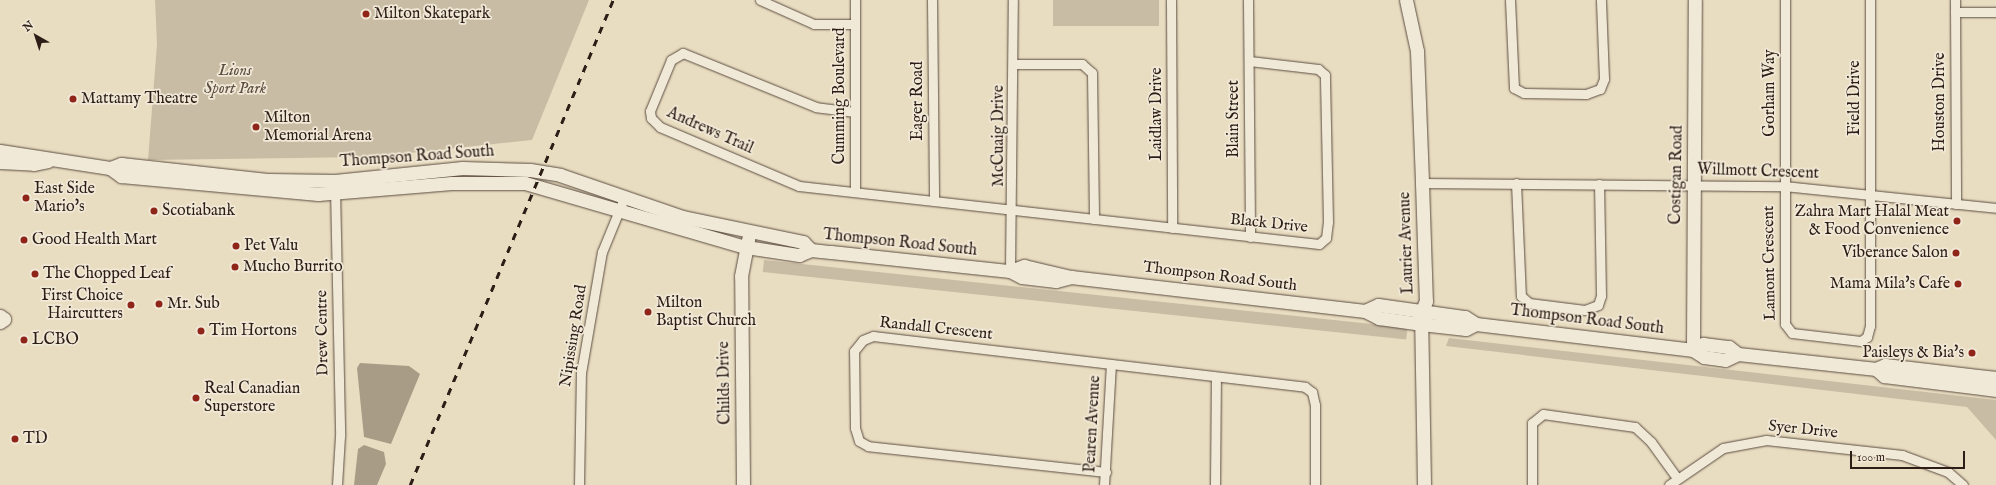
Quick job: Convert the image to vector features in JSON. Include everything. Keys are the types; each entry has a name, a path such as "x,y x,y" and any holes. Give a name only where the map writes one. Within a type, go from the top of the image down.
{"main road":[{"name":"Laurier Avenue","path":"1406,0 1417,51 1422,182 1426,301 1421,318 1424,485"},
{"name":"Costigan Road","path":"1693,350 1695,0"},
{"name":"Thompson Road South","path":"0,151 31,154 48,161 110,168 121,164 269,180 335,181 462,168 507,168 560,175 683,217 749,234 803,242 811,250"},
{"name":"Thompson Road South","path":"0,162 34,164 48,161"},
{"name":"Thompson Road South","path":"110,168 120,176 335,194 452,183 526,183 746,247 799,255 811,250 1010,271 1024,266 1071,277 1365,311 1379,318 1421,318 1466,329 1476,324 1693,350 1703,344 1729,347 1738,354 1876,369 1885,365 1996,378"},
{"name":"Childs Drive","path":"743,485 741,276 749,234"},
{"path":"0,316 4,319 0,322"},
{"name":"Thompson Road South","path":"1876,369 1884,376 1996,390"}],"street":[{"path":"762,0 814,24 854,24"},
{"name":"Cumming Boulevard","path":"855,0 855,192"},
{"name":"Eager Road","path":"932,0 934,201"},
{"name":"McCuaig Drive","path":"1010,271 1014,210 1013,0"},
{"name":"Laidlaw Drive","path":"1171,0 1172,228"},
{"name":"Blain Street","path":"1248,0 1250,237"},
{"path":"1510,0 1514,88 1524,94 1586,94 1600,89 1604,79 1601,0"},
{"name":"Gorham Way","path":"1784,186 1785,0"},
{"name":"Field Drive","path":"1870,0 1871,195"},
{"name":"Houston Drive","path":"1955,0 1956,204"},
{"path":"1955,12 1996,12"},
{"name":"Andrews Trail","path":"856,112 816,107 683,53 671,60 650,111 651,118 660,127 799,186 1014,210"},
{"name":"Black Drive","path":"1014,210 1319,244 1326,238 1328,222 1325,75 1318,69 1249,61"},
{"path":"1014,64 1082,64 1092,73 1094,219"},
{"name":"Drew Centre","path":"335,181 340,436 337,485"},
{"name":"Willmott Crescent","path":"1422,182 1784,186 1996,208"},
{"path":"1516,183 1521,296 1529,303 1585,310 1598,305 1601,296 1600,184"},
{"name":"Lamont Crescent","path":"1784,186 1786,328 1792,333 1861,341 1870,332 1871,195"},
{"name":"Nipissing Road","path":"579,485 581,373 602,252 625,196"},
{"name":"Randall Crescent","path":"1106,472 868,446 859,441 856,428 854,351 863,340 873,336 1216,378 1295,386 1312,392 1315,405 1316,485"},
{"name":"Pearen Avenue","path":"1104,485 1106,472 1111,364"},
{"path":"1215,485 1216,378"},
{"path":"1532,485 1532,423 1543,414 1635,427 1651,442 1677,478"},
{"name":"Syer Drive","path":"1669,485 1677,478 1723,448 1766,440 1902,455 1948,472 1963,485"}],"green space":[{"name":"Lions Sport Park","path":"155,0 589,0 532,140 372,157 148,160 157,44"},
{"path":"1053,0 1159,0 1159,26 1053,26"},
{"path":"764,260 1407,328 1406,340 763,272"},
{"path":"1449,338 1996,400 1996,440 1967,407 1446,346"}],"shaded area":[{"path":"360,363 409,366 420,374 391,444 364,437 357,368"},
{"path":"364,445 384,452 386,464 377,485 354,485 358,449"}],"railway":[{"path":"410,485 613,0"}],"place":[{"name":"Milton Skatepark","path":"366,14"},
{"name":"Mattamy Theatre","path":"73,99"},
{"name":"Milton Memorial Arena","path":"256,127"},
{"name":"East Side Mario's","path":"26,198"},
{"name":"Scotiabank","path":"154,211"},
{"name":"Zahra Mart Halal Meat & Food Convenience","path":"1957,221"},
{"name":"Good Health Mart","path":"24,240"},
{"name":"Pet Valu","path":"236,246"},
{"name":"Viberance Salon","path":"1956,253"},
{"name":"Mucho Burrito","path":"235,267"},
{"name":"The Chopped Leaf","path":"35,274"},
{"name":"Mama Mila's Cafe","path":"1958,284"},
{"name":"Mr. Sub","path":"159,304"},
{"name":"First Choice Haircutters","path":"131,305"},
{"name":"Milton Baptist Church","path":"648,312"},
{"name":"Tim Hortons","path":"201,331"},
{"name":"LCBO","path":"24,340"},
{"name":"Paisleys & Bia's","path":"1972,353"},
{"name":"Real Canadian Superstore","path":"196,398"},
{"name":"TD","path":"15,439"}]}
